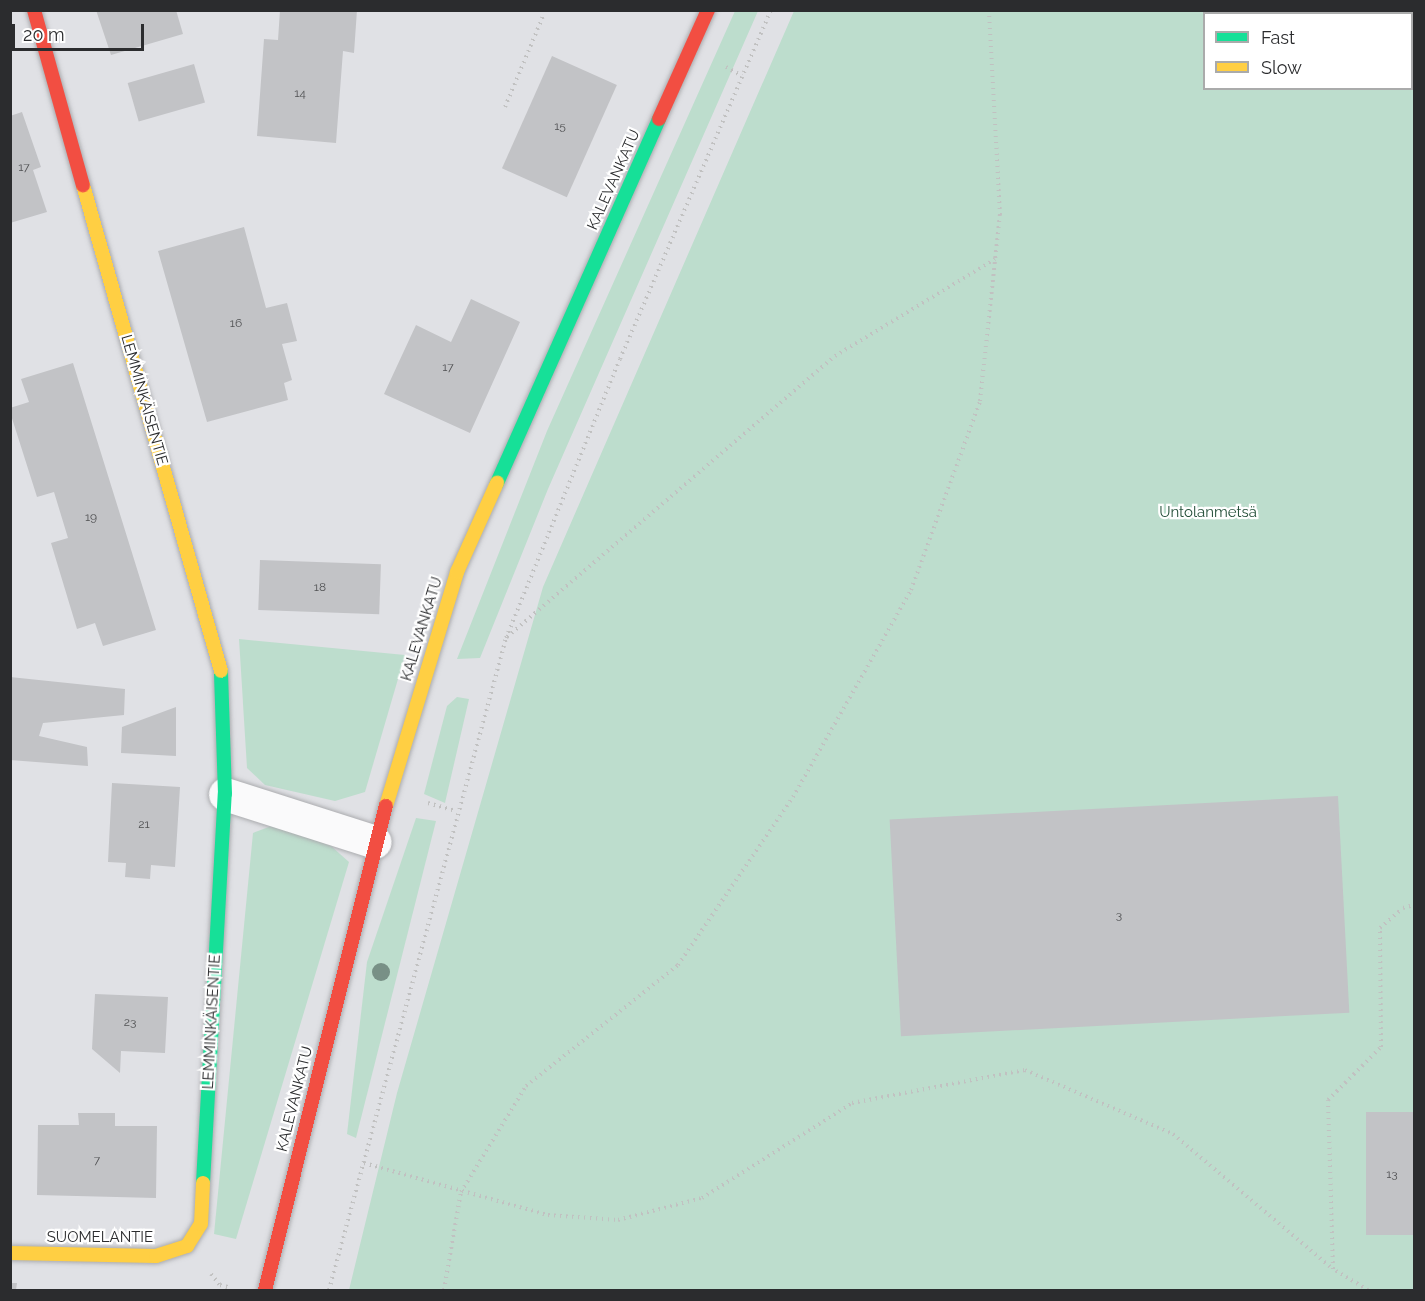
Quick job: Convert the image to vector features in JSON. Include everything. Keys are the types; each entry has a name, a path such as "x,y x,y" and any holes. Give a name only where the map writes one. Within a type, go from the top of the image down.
{"street":[{"name":"LEMMINKÄISENTIE","path":"34,10 221,670 225,794 201,1224 188,1246"},
{"name":"KALEVANKATU","path":"265,1290 375,842 457,572 708,10"},
{"path":"225,794 375,842"},
{"name":"SUOMELANTIE","path":"10,1253 156,1256 188,1246"}],"path":[{"path":"328,1290 506,638 771,10"},
{"path":"444,1290 461,1192 526,1086 678,965 793,796 911,590 980,401 1000,215 989,10"},
{"path":"505,107 543,16"},
{"path":"732,70 742,76"},
{"path":"506,638 835,356 996,259"},
{"path":"1333,1269 1328,1100 1382,1047 1380,928 1403,908 1414,905"},
{"path":"364,1163 548,1215 618,1220 702,1198 852,1103 1025,1070 1173,1134 1333,1269 1368,1290"}],"green space":[{"path":"735,11 758,11 548,489 480,658 457,659 547,431"},
{"name":"Untolanmetsä","path":"794,11 1414,11 1414,1290 349,1290 397,1093 543,587"},
{"path":"239,639 405,655 365,792 335,801 265,785 247,768"},
{"path":"457,697 469,699 445,803 424,794 447,706"},
{"path":"416,818 436,821 356,1138 347,1134 367,962"},
{"path":"274,825 331,846 349,862 236,1239 214,1234 253,833"}],"building":[{"path":"96,10 176,10 183,34 111,55"},
{"path":"280,10 357,10 354,53 343,51 336,143 257,136 264,39 278,40"},
{"path":"552,56 617,85 567,197 502,168"},
{"path":"194,64 205,102 139,121 128,83"},
{"path":"22,112 41,167 33,170 47,212 10,223 10,116"},
{"path":"244,227 266,308 287,303 297,341 282,344 292,380 284,383 288,400 207,422 158,251"},
{"path":"471,299 520,322 470,433 384,394 416,325 451,342"},
{"path":"73,363 156,630 103,646 95,623 77,629 51,543 68,538 54,492 37,497 10,412 10,408 29,402 21,379"},
{"path":"260,560 381,564 379,614 258,610"},
{"path":"10,677 125,689 124,715 43,723 39,736 87,747 88,766 10,760"},
{"path":"176,707 176,756 121,753 122,727"},
{"path":"112,783 180,787 175,867 151,865 150,879 125,877 126,863 108,862"},
{"path":"1338,796 1349,1013 901,1036 890,819"},
{"path":"95,994 168,997 165,1053 121,1051 120,1073 92,1049"},
{"path":"1366,1112 1414,1112 1414,1235 1366,1235"},
{"path":"78,1113 115,1113 115,1126 157,1126 156,1198 37,1195 38,1125 79,1125"},
{"path":"10,1283 17,1283 16,1290 10,1290"}],"traffic: fast":[{"path":"497,483 659,119"},
{"path":"203,1183 225,794 221,671"}],"traffic: slow":[{"path":"83,185 221,671"},
{"path":"386,806 457,572 497,483"},
{"path":"10,1253 156,1256 187,1246 201,1224 203,1183"}],"traffic: jam":[{"path":"34,10 83,185"},
{"path":"659,119 708,10"},
{"path":"265,1290 386,806"}]}
